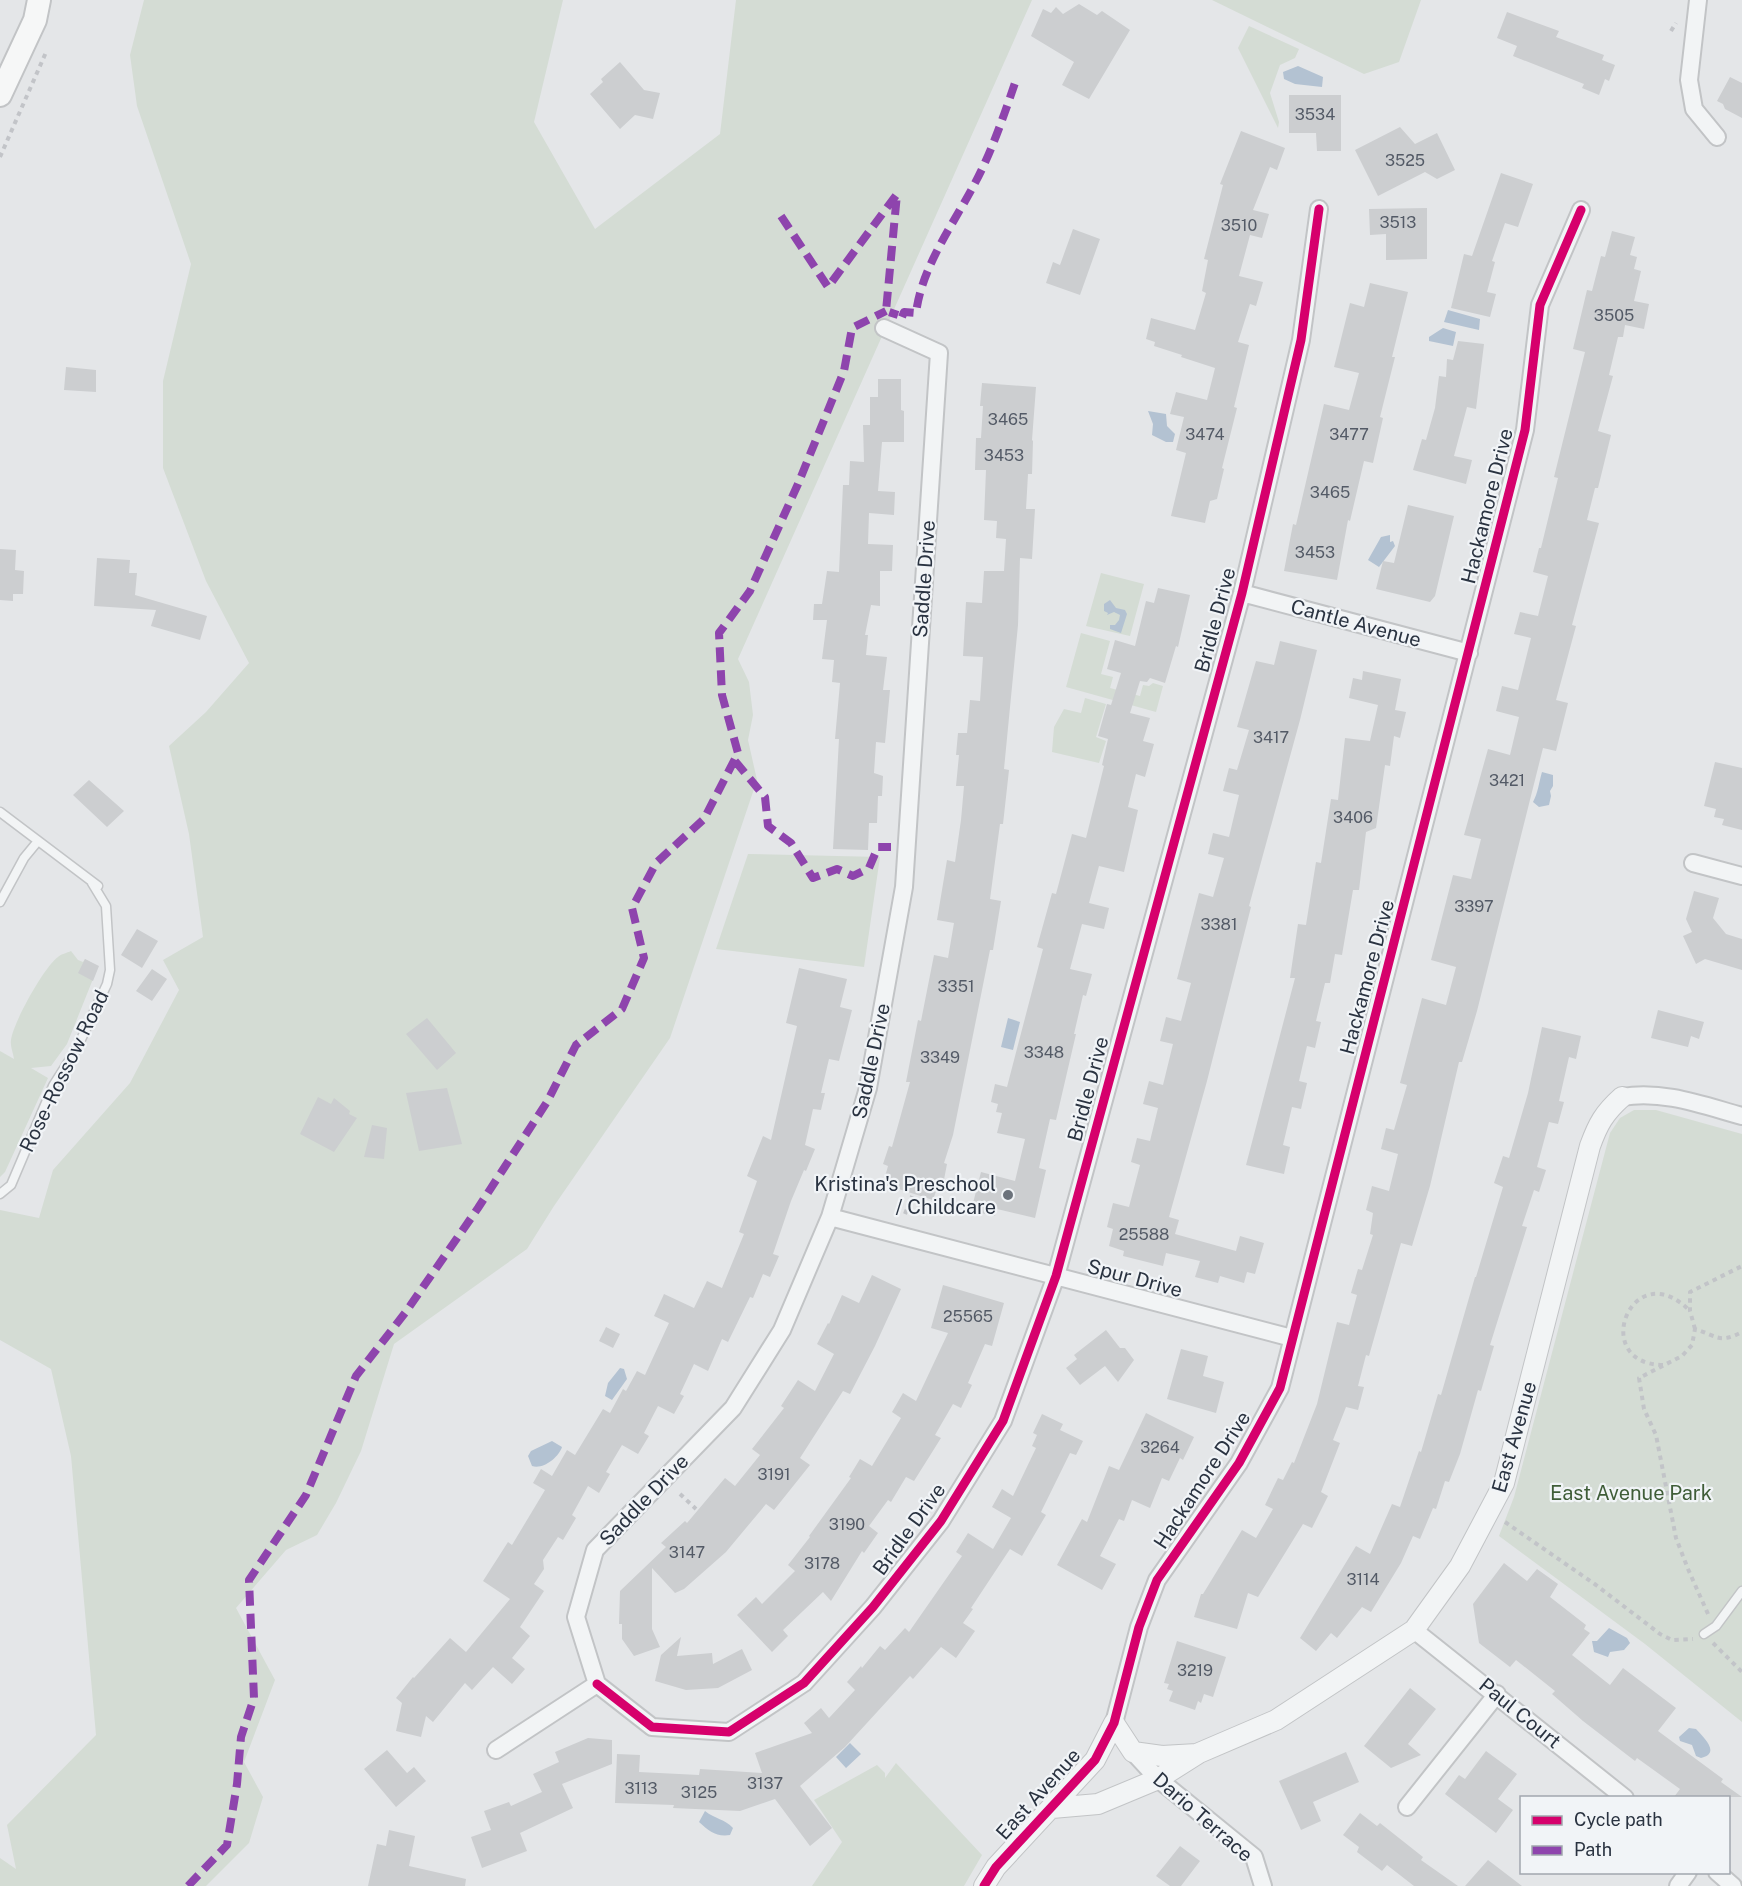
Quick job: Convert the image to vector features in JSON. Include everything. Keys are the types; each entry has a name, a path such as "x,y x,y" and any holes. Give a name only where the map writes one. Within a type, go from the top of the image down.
{"main road":[{"path":"0,96 35,20 39,0"}],"street":[{"path":"1698,0 1689,80 1694,109 1717,137"},
{"name":"Bridle Drive","path":"597,1684 652,1727 729,1732 804,1683 873,1607 941,1521 1003,1421 1056,1276 1242,593 1301,340 1319,209"},
{"name":"Hackamore Drive","path":"1114,1724 1139,1627 1158,1580 1239,1463 1280,1388 1525,429 1540,305 1581,210"},
{"name":"Saddle Drive","path":"597,1684 576,1617 594,1550 733,1408 782,1330 830,1217 868,1088 904,887 939,353 884,328"},
{"name":"Cantle Avenue","path":"1242,593 1469,653"},
{"path":"1693,863 1742,876"},
{"path":"1622,1097 1641,1094 1665,1095 1742,1116"},
{"name":"East Avenue","path":"1052,1808 1098,1804 1158,1779 1199,1753 1276,1720 1414,1630 1460,1566 1504,1483 1590,1146 1606,1111 1622,1097"},
{"name":"Spur Drive","path":"830,1217 1292,1338"},
{"name":"Paul Court","path":"1414,1630 1624,1796"},
{"path":"496,1750 597,1684"},
{"path":"1407,1807 1497,1694"},
{"path":"1114,1724 1133,1752"},
{"name":"East Avenue","path":"984,1886 996,1867 1095,1760 1114,1724"},
{"name":"East Avenue","path":"1133,1752 1162,1756 1199,1753"},
{"name":"Dario Terrace","path":"1133,1752 1158,1779 1254,1857 1263,1886"},
{"path":"1719,1874 1733,1886"}],"lane":[{"name":"Rose-Rossow Road","path":"0,812 98,886 92,883 106,906 110,970 107,984 77,1048 53,1086 11,1185 0,1194"},
{"path":"0,902 24,858 38,841"},
{"path":"1704,1634 1716,1626 1742,1591"}],"path":[{"path":"0,157 51,39"},
{"path":"905,1214 912,1196"},
{"path":"1489,1511 1596,1585 1660,1634 1672,1640 1686,1641 1704,1634 1708,1630 1710,1617 1676,1538 1656,1435 1644,1409 1639,1378 1682,1356 1692,1345 1695,1329 1690,1311 1690,1292 1742,1266"},
{"path":"1664,1365 1642,1361 1632,1355 1625,1345 1622,1333 1630,1308 1640,1298 1652,1294 1667,1295 1679,1300 1690,1311"},
{"path":"1695,1329 1721,1340 1742,1332"},
{"path":"680,1494 696,1509"},
{"path":"1704,1634 1742,1672"}],"green space":[{"path":"144,0 563,0 534,122 595,229 720,134 736,0 1032,0 738,659 749,682 753,715 748,740 757,780 670,1038 527,1249 394,1344 361,1451 336,1503 317,1535 286,1550 236,1608 275,1680 244,1762 263,1797 249,1843 206,1886 0,1886 0,1858 16,1869 7,1825 96,1735 71,1456 51,1369 0,1340 0,1210 39,1218 53,1170 130,1083 179,990 163,960 203,937 189,834 169,746 206,712 249,663 206,581 163,468 163,381 191,264 137,106 130,55"},
{"path":"1212,0 1421,0 1399,62 1364,74"},
{"path":"1249,26 1299,49 1295,58 1280,65 1270,93 1279,122 1278,128 1238,48"},
{"path":"1101,573 1144,584 1130,636 1086,626"},
{"path":"1081,633 1110,641 1101,674 1113,677 1110,688 1140,696 1143,685 1149,686 1153,683 1163,686 1156,712 1066,687"},
{"path":"1085,698 1106,704 1096,737 1106,741 1099,763 1052,752 1054,727 1064,709 1081,713"},
{"path":"748,854 880,857 864,967 716,949"},
{"path":"71,951 78,960 83,962 85,959 97,969 67,1044 51,1066 31,1068 48,1078 5,1172 0,1177 0,1051 14,1059 11,1040 23,1009 52,963 59,956"},
{"name":"East Avenue Park","path":"1634,1110 1656,1110 1742,1134 1742,1722 1645,1644 1499,1536 1514,1497 1610,1133 1620,1118"},
{"path":"896,1763 982,1855 964,1886 812,1886 842,1842 814,1800 877,1765 885,1773 885,1778"}],"water":[{"path":"1298,66 1323,77 1322,87 1295,84 1284,79 1283,72"},
{"path":"1448,310 1480,319 1479,330 1444,322"},
{"path":"1443,328 1456,332 1453,346 1429,341 1429,337"},
{"path":"1148,411 1166,414 1167,426 1175,434 1173,442 1166,442 1152,435 1153,424"},
{"path":"1390,535 1390,542 1393,541 1395,546 1379,567 1368,560 1381,537"},
{"path":"1110,600 1116,608 1125,610 1127,614 1121,633 1110,629 1110,625 1115,625 1120,615 1114,612 1107,615 1108,613 1104,611 1104,604"},
{"path":"1542,772 1553,775 1553,786 1550,791 1549,805 1539,807 1533,802"},
{"path":"1008,1018 1020,1022 1013,1050 1001,1047"},
{"path":"620,1368 624,1369 627,1379 612,1400 605,1396 608,1383"},
{"path":"552,1441 562,1447 558,1455 546,1464 532,1466 528,1456 531,1451"},
{"path":"1609,1628 1627,1638 1630,1643 1624,1650 1610,1652 1608,1657 1594,1652 1592,1641 1597,1641"},
{"path":"1689,1728 1696,1729 1709,1745 1710,1753 1707,1756 1701,1758 1696,1756 1692,1745 1680,1741 1679,1737"},
{"path":"850,1743 861,1754 846,1768 836,1757"},
{"path":"705,1811 730,1825 733,1828 730,1835 713,1833 699,1822"}],"building":[{"path":"1079,4 1097,15 1102,11 1130,30 1089,99 1062,85 1074,62 1031,36 1043,9 1051,13 1056,7 1063,14"},
{"path":"1507,12 1559,31 1556,37 1604,55 1602,60 1615,65 1609,81 1605,79 1599,95 1582,88 1584,84 1513,56 1517,46 1497,38"},
{"path":"620,62 644,90 660,93 653,119 635,115 620,129 590,94 603,82 601,79"},
{"path":"1730,77 1742,83 1742,118 1725,109 1723,104 1717,101"},
{"path":"1289,95 1341,95 1341,151 1317,151 1316,133 1289,133"},
{"path":"1400,127 1415,144 1437,133 1455,170 1437,179 1425,172 1378,196 1355,150"},
{"path":"1241,131 1285,148 1277,170 1270,167 1253,210 1269,214 1262,238 1250,235 1239,276 1263,282 1256,306 1250,304 1238,342 1249,345 1234,407 1237,408 1217,499 1210,501 1205,523 1171,516 1186,453 1176,450 1184,417 1170,414 1176,392 1207,400 1215,368 1154,346 1155,342 1146,339 1151,318 1195,330 1206,293 1202,291 1208,260 1204,259 1223,185 1220,184"},
{"path":"1501,173 1533,184 1518,227 1505,223 1492,261 1495,262 1487,292 1496,294 1490,317 1451,308 1464,254 1472,256"},
{"path":"1427,208 1427,259 1386,260 1386,234 1370,235 1369,209"},
{"path":"1073,229 1100,239 1080,295 1046,283 1053,262 1060,265"},
{"path":"1612,231 1635,237 1630,255 1637,257 1634,269 1641,271 1634,301 1649,304 1644,329 1625,325 1623,337 1618,337 1609,375 1613,376 1598,431 1611,435 1598,488 1595,488 1587,520 1599,523 1572,625 1576,626 1556,700 1568,703 1556,751 1543,748 1477,1011 1462,1062 1459,1062 1430,1186 1412,1246 1401,1243 1369,1356 1366,1355 1358,1386 1364,1387 1358,1410 1346,1407 1333,1440 1340,1443 1321,1492 1328,1496 1312,1528 1303,1524 1258,1597 1248,1593 1237,1629 1194,1617 1201,1594 1242,1530 1256,1538 1273,1509 1265,1505 1278,1478 1283,1480 1292,1462 1294,1463 1317,1404 1337,1322 1349,1325 1357,1295 1351,1293 1358,1269 1362,1270 1373,1235 1370,1234 1373,1213 1366,1210 1372,1186 1389,1191 1398,1154 1381,1149 1386,1128 1394,1130 1407,1085 1400,1083 1422,998 1446,1005 1456,967 1431,960 1453,875 1471,879 1481,839 1464,835 1488,749 1510,755 1519,717 1496,711 1502,686 1518,690 1531,638 1514,634 1520,612 1538,616 1548,576 1533,572 1558,478 1554,477 1585,352 1573,349 1587,290 1592,291 1601,256 1605,257"},
{"path":"1370,283 1408,292 1392,357 1395,357 1380,417 1383,418 1373,463 1364,461 1350,521 1348,520 1337,580 1284,571 1293,524 1296,525 1324,404 1349,410 1359,373 1334,367 1350,303 1364,307"},
{"path":"1458,341 1484,344 1476,409 1467,407 1454,456 1472,460 1466,484 1413,470 1422,439 1426,440 1435,408 1439,376 1446,377 1447,359 1453,360"},
{"path":"66,367 96,370 96,392 64,390"},
{"path":"878,379 901,379 901,410 904,411 904,442 882,442 878,491 895,492 894,515 869,513 868,544 893,545 892,571 880,571 880,606 871,605 865,635 868,635 866,655 887,657 883,690 890,690 885,743 876,742 874,773 883,776 882,796 878,796 877,823 869,823 868,850 833,849 839,739 835,739 840,683 832,682 834,660 822,659 827,620 813,620 814,604 822,604 827,571 839,572 843,485 849,485 850,461 864,462 863,425 870,425 870,397 878,397"},
{"path":"982,383 1036,387 1032,474 1028,474 1026,509 1035,509 1032,559 1020,558 1018,625 1004,769 1009,770 1003,824 1000,824 990,899 1001,901 993,950 990,950 953,1135 944,1163 947,1164 942,1190 937,1188 933,1200 883,1184 888,1166 883,1164 889,1146 892,1147 910,1082 906,1082 934,955 948,958 954,923 937,920 947,860 955,862 961,820 964,786 956,786 959,755 956,755 958,733 967,733 970,700 980,701 983,657 963,656 966,602 982,603 984,571 1004,571 1006,539 996,538 997,521 984,520 986,470 975,470 976,438 981,438"},
{"path":"1408,505 1454,516 1435,596 1430,602 1376,589 1383,561 1394,563"},
{"path":"0,549 16,550 15,570 24,571 23,594 13,594 13,601 0,600"},
{"path":"97,558 130,560 129,573 137,573 135,595 207,616 200,640 151,626 156,610 94,606"},
{"path":"1158,588 1190,595 1178,647 1176,646 1165,683 1150,678 1147,682 1140,681 1130,713 1150,718 1143,741 1154,744 1145,777 1136,774 1128,807 1138,810 1124,872 1099,866 1089,903 1109,908 1104,929 1082,924 1070,969 1092,974 1086,996 1083,995 1056,1120 1050,1119 1039,1168 1046,1170 1035,1218 997,1209 995,1216 971,1211 981,1172 1015,1181 1025,1139 997,1133 1002,1113 996,1112 998,1104 991,1102 995,1084 1007,1087 1043,949 1037,947 1052,893 1056,894 1072,834 1086,838 1104,766 1102,765 1108,739 1098,736 1107,704 1111,705 1121,673 1107,669 1115,640 1135,646 1146,601 1154,603"},
{"path":"1280,641 1317,650 1249,906 1251,907 1207,1081 1169,1217 1179,1220 1175,1234 1236,1251 1240,1236 1264,1243 1255,1274 1247,1272 1244,1283 1220,1276 1218,1283 1195,1277 1200,1261 1166,1253 1163,1266 1123,1256 1124,1251 1109,1246 1113,1229 1107,1227 1113,1203 1129,1207 1140,1165 1131,1162 1137,1138 1150,1141 1158,1108 1143,1104 1149,1081 1163,1085 1173,1044 1160,1041 1166,1017 1181,1021 1191,983 1177,979 1199,893 1213,897 1224,858 1208,854 1213,833 1229,837 1239,795 1223,791 1229,768 1237,770 1249,730 1237,727 1256,661 1274,665"},
{"path":"1363,671 1401,679 1395,710 1406,712 1400,738 1394,736 1390,766 1385,765 1376,828 1366,832 1359,890 1353,890 1342,955 1335,954 1330,983 1325,983 1316,1021 1321,1022 1315,1048 1307,1046 1299,1081 1307,1083 1301,1109 1292,1107 1283,1145 1290,1147 1284,1174 1246,1165 1295,978 1290,978 1298,924 1306,925 1316,862 1321,863 1331,799 1338,800 1345,738 1370,741 1378,705 1349,698 1353,678 1362,680"},
{"path":"1715,762 1742,768 1742,830 1722,825 1724,819 1714,817 1716,809 1704,806"},
{"path":"89,780 124,811 107,827 73,795"},
{"path":"1694,891 1719,898 1713,918 1726,934 1742,939 1742,970 1705,959 1696,964 1683,936 1692,932 1686,919"},
{"path":"137,929 158,941 142,968 121,955"},
{"path":"85,959 99,966 93,981 78,973"},
{"path":"799,968 847,979 840,1007 852,1010 839,1061 829,1059 821,1093 825,1093 821,1110 813,1109 805,1145 815,1149 791,1201 773,1254 779,1256 770,1277 763,1274 753,1298 750,1297 728,1342 722,1339 708,1371 694,1364 680,1394 684,1396 674,1414 658,1406 644,1433 649,1436 638,1454 622,1445 606,1472 610,1474 599,1493 588,1486 572,1515 576,1518 563,1540 558,1537 543,1560 544,1569 534,1584 544,1591 520,1627 530,1636 512,1658 525,1669 512,1684 493,1667 472,1690 465,1683 433,1722 426,1716 421,1737 396,1731 402,1703 396,1698 413,1677 450,1638 466,1652 510,1599 483,1581 508,1542 512,1545 545,1490 533,1483 541,1469 552,1476 567,1450 575,1455 603,1409 610,1413 623,1389 626,1391 637,1371 645,1375 669,1323 654,1316 664,1294 694,1308 707,1281 722,1288 744,1234 739,1232 757,1181 747,1176 763,1136 771,1140 797,1026 786,1023"},
{"path":"152,969 167,979 152,1001 136,991"},
{"path":"1658,1010 1704,1022 1699,1039 1691,1036 1688,1047 1651,1038"},
{"path":"427,1018 456,1053 437,1070 406,1034"},
{"path":"1542,1027 1581,1036 1576,1059 1569,1057 1559,1101 1564,1102 1558,1124 1549,1122 1537,1167 1546,1170 1539,1192 1534,1190 1522,1226 1527,1227 1490,1345 1494,1346 1481,1391 1478,1390 1460,1454 1449,1482 1445,1481 1436,1509 1433,1508 1420,1539 1413,1536 1401,1563 1371,1612 1362,1607 1337,1638 1331,1633 1316,1651 1300,1638 1356,1546 1370,1554 1392,1504 1400,1507 1419,1451 1421,1452 1438,1394 1441,1395 1503,1187 1494,1183 1503,1156 1509,1158 1528,1093"},
{"path":"447,1088 462,1144 419,1151 406,1093"},
{"path":"318,1097 331,1104 334,1098 350,1111 349,1114 357,1118 334,1152 300,1134"},
{"path":"372,1125 387,1128 384,1159 364,1157"},
{"path":"872,1275 901,1289 850,1394 843,1391 800,1458 810,1465 774,1510 766,1504 726,1552 684,1589 675,1593 652,1568 652,1629 660,1647 634,1656 622,1639 622,1624 619,1624 620,1591 666,1547 661,1543 685,1521 687,1523 725,1478 735,1486 760,1455 752,1449 784,1408 781,1406 798,1380 815,1391 834,1354 817,1344 842,1295 859,1303"},
{"path":"943,1285 1004,1303 992,1346 985,1344 968,1383 972,1385 961,1408 953,1404 935,1435 941,1438 914,1481 906,1477 891,1502 888,1500 869,1526 878,1533 864,1553 862,1551 831,1601 823,1592 783,1630 788,1636 772,1652 737,1615 756,1597 762,1604 795,1571 788,1565 851,1478 849,1477 860,1459 872,1466 901,1418 892,1412 903,1393 916,1401 948,1333 931,1328"},
{"path":"606,1327 620,1334 613,1348 599,1341"},
{"path":"1106,1330 1120,1348 1125,1348 1134,1360 1118,1382 1105,1366 1080,1385 1066,1368 1077,1359 1074,1355"},
{"path":"1181,1349 1208,1356 1203,1376 1224,1382 1216,1413 1167,1399"},
{"path":"1146,1413 1194,1437 1169,1481 1162,1478 1150,1508 1132,1500 1124,1521 1119,1519 1100,1556 1116,1564 1102,1590 1057,1565 1082,1519 1087,1522 1109,1466 1119,1470"},
{"path":"1042,1414 1063,1424 1060,1430 1083,1441 1076,1455 1070,1453 1041,1512 1046,1515 1022,1556 1010,1549 971,1608 973,1609 963,1623 975,1631 956,1658 941,1647 913,1679 910,1676 845,1747 800,1786 832,1828 810,1846 775,1799 740,1811 615,1803 617,1754 640,1755 639,1772 699,1775 700,1769 762,1773 755,1753 812,1733 804,1723 821,1708 829,1718 855,1690 847,1682 861,1666 862,1668 880,1646 885,1650 905,1628 909,1632 962,1556 956,1552 968,1533 993,1549 1011,1518 992,1507 1002,1489 1013,1496 1036,1448 1032,1446 1037,1435 1033,1433"},
{"path":"1504,1563 1527,1581 1537,1569 1558,1584 1550,1597 1586,1625 1584,1629 1590,1633 1572,1655 1610,1685 1623,1668 1676,1708 1658,1731 1723,1779 1721,1782 1742,1797 1675,1796 1680,1789 1637,1758 1635,1761 1583,1721 1552,1694 1555,1691 1516,1660 1510,1667 1479,1643 1473,1604"},
{"path":"681,1637 677,1656 712,1653 713,1664 742,1649 752,1670 718,1688 686,1690 655,1681 661,1655"},
{"path":"1177,1641 1226,1657 1213,1697 1204,1694 1195,1710 1169,1701 1173,1691 1167,1689 1169,1684 1164,1683"},
{"path":"1410,1688 1436,1709 1408,1744 1421,1755 1391,1768 1364,1746"},
{"path":"588,1738 612,1740 612,1764 562,1784 573,1808 520,1833 527,1851 482,1868 471,1837 491,1830 484,1811 509,1802 511,1806 542,1792 533,1774 559,1762 555,1752"},
{"path":"387,1750 407,1773 414,1767 426,1781 396,1807 364,1769"},
{"path":"1486,1751 1517,1774 1498,1799 1513,1810 1496,1833 1445,1794 1459,1775 1465,1779"},
{"path":"1346,1752 1359,1782 1313,1802 1321,1821 1301,1830 1279,1781"},
{"path":"1360,1813 1377,1826 1380,1823 1423,1857 1421,1860 1458,1886 1414,1886 1387,1865 1382,1871 1357,1852 1359,1847 1343,1835"},
{"path":"389,1830 415,1836 409,1866 466,1879 465,1886 368,1886 377,1844 386,1846"},
{"path":"1180,1846 1200,1861 1181,1886 1170,1886 1156,1876"},
{"path":"1488,1860 1522,1886 1465,1886"}],"marked path":[{"path":"902,317 904,312 916,313 919,296 932,262 981,171 1016,80"},
{"path":"781,216 828,287 897,194 886,311 898,315"},
{"path":"188,1886 227,1845 237,1784 241,1737 254,1698 249,1580 306,1495 356,1376 405,1313 478,1208 547,1102 576,1045 622,1009 644,958 632,908 656,863 704,819 738,753 722,695 719,633 750,591 798,484 844,371 852,328 886,311"},
{"path":"735,761 765,797 768,826 791,843 813,878 837,869 853,876 869,868 878,847 891,847"}],"cycle path":[{"path":"597,1684 652,1727 729,1732 804,1683 873,1607 941,1521 1003,1421 1056,1276 1242,593 1301,340 1319,209"},
{"path":"984,1886 996,1867 1095,1760 1114,1723 1139,1627 1157,1580 1239,1463 1280,1388 1525,430 1540,305 1581,210"}],"place":[{"name":"Kristina's Preschool / Childcare","path":"1008,1195"}]}
